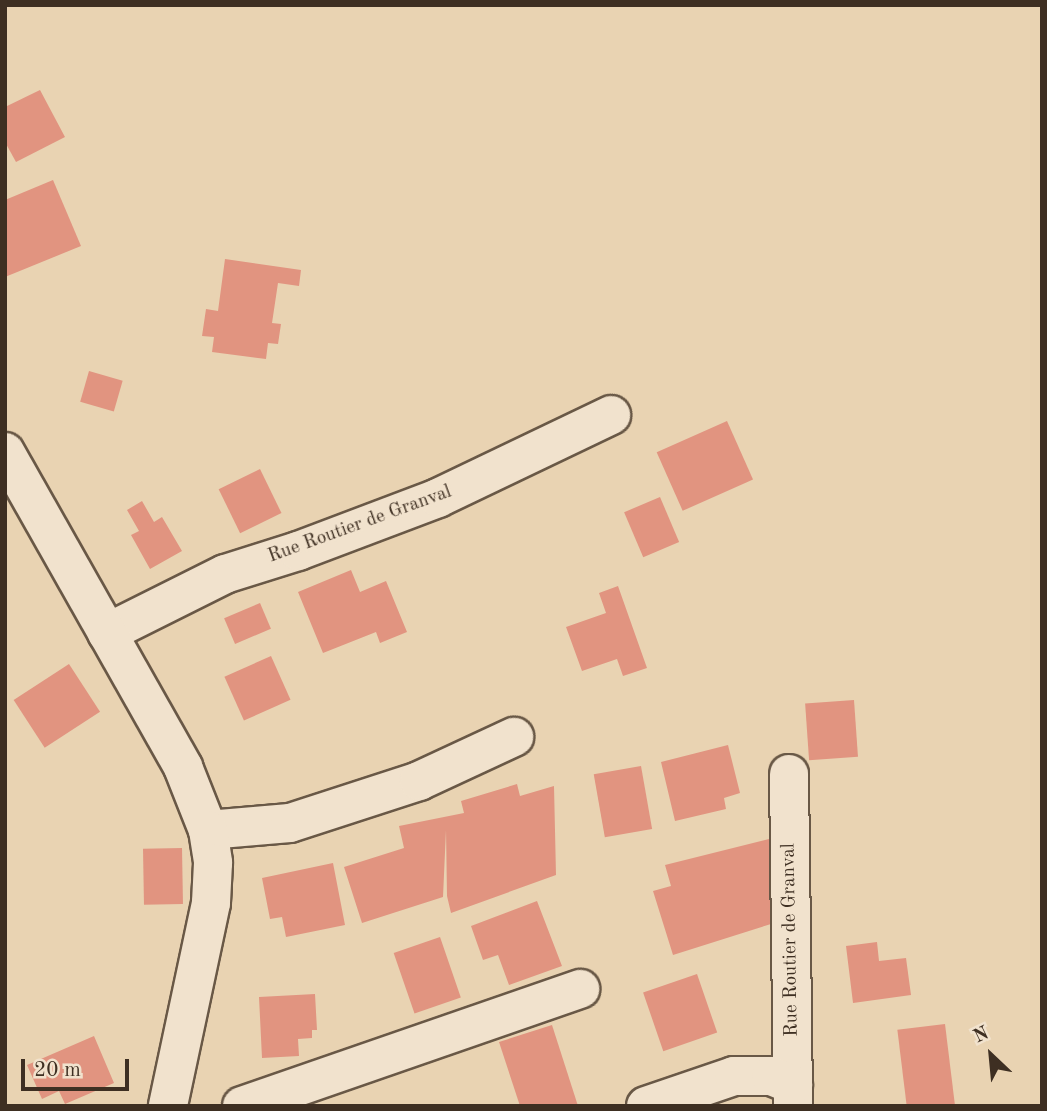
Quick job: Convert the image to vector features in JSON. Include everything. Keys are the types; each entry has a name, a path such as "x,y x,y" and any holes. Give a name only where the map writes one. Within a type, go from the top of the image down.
{"street":[{"name":"Rue Routier de Granval","path":"107,634 225,574 298,551 438,498 611,415"},
{"path":"5,452 183,767 208,830 213,863 211,903 168,1106"},
{"path":"208,830 290,823 419,781 514,737"},
{"name":"Rue Routier de Granval","path":"789,774 793,1095"},
{"path":"242,1106 580,989"},
{"path":"646,1106 734,1076 771,1076 793,1095"}],"building":[{"path":"40,90 65,137 16,162 5,142 5,107"},
{"path":"53,180 81,246 5,277 5,200"},
{"path":"225,259 301,270 299,286 278,283 272,323 281,324 278,344 268,343 266,359 212,352 214,337 202,336 206,309 218,311"},
{"path":"89,371 123,381 114,411 80,402"},
{"path":"727,421 753,479 683,511 657,452"},
{"path":"260,469 281,513 240,533 219,489"},
{"path":"660,497 679,542 643,557 624,512"},
{"path":"142,501 154,522 162,517 182,551 150,569 131,535 139,531 127,510"},
{"path":"351,570 360,592 386,581 407,632 380,643 376,632 323,653 298,592"},
{"path":"618,586 647,668 623,676 617,659 582,671 566,627 606,613 599,593"},
{"path":"260,603 271,629 235,644 224,618"},
{"path":"271,656 291,700 244,721 224,677"},
{"path":"69,664 100,712 45,748 14,700"},
{"path":"854,700 858,757 809,760 805,703"},
{"path":"728,745 740,793 724,798 726,809 675,821 661,762"},
{"path":"641,766 652,829 605,837 594,774"},
{"path":"517,784 520,796 554,786 556,875 451,913 447,896 446,830 443,897 362,923 344,867 404,848 399,826 464,813 461,801"},
{"path":"769,839 771,924 673,955 653,891 671,886 665,865"},
{"path":"182,848 183,904 144,905 143,849"},
{"path":"333,863 345,925 286,937 282,917 270,919 262,878"},
{"path":"537,901 562,966 509,985 498,955 483,960 471,926"},
{"path":"440,937 461,998 415,1013 394,953"},
{"path":"877,942 879,961 906,958 911,995 853,1003 846,946"},
{"path":"697,974 717,1033 663,1051 643,993"},
{"path":"315,994 317,1030 312,1030 312,1038 298,1039 299,1056 262,1058 259,997"},
{"path":"945,1024 955,1106 907,1106 897,1030"},
{"path":"552,1025 578,1106 520,1106 499,1042"},
{"path":"94,1036 114,1083 65,1104 59,1091 42,1099 27,1065"}]}
